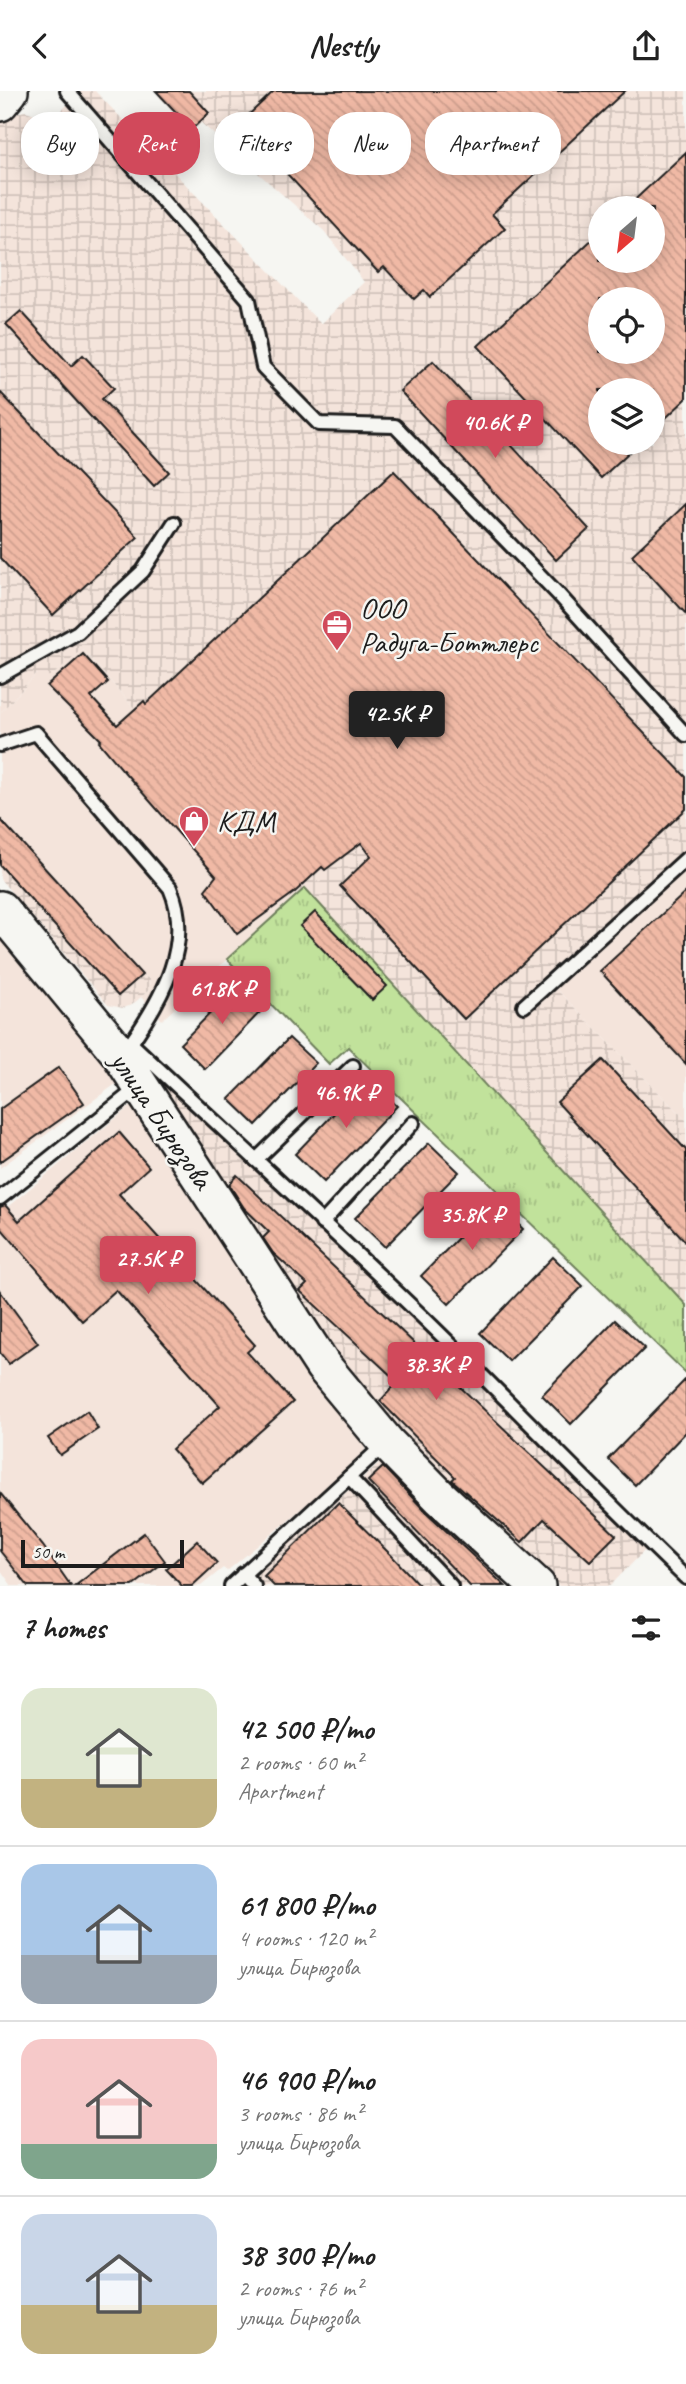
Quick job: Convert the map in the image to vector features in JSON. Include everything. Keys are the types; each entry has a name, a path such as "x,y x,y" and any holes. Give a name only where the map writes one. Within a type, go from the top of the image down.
{"main road":[{"path":"0,103 10,91"},
{"name":"улица Бирюзова","path":"0,909 125,1048 140,1085 323,1366 387,1443 440,1497 537,1586"}],"lane":[{"path":"67,91 249,300 263,367 319,424 395,426 559,595 686,734"},
{"path":"0,676 78,632 143,571 174,523"},
{"path":"0,745 36,733 170,888 174,897 178,907 177,951 160,1000 125,1048 256,1160 434,1328 591,1488 686,1578"},
{"path":"524,1006 686,859"},
{"path":"256,1160 353,1066"},
{"path":"0,1198 140,1085"},
{"path":"322,1223 413,1123"},
{"path":"230,1586 387,1443"},
{"path":"349,1477 451,1586"},
{"path":"243,1574 254,1586"}],"shaded area":[{"path":"80,91 95,91 115,112 113,112 113,175 176,175 321,324 364,282 324,231 260,175 314,175 314,112 214,112 214,134 200,124 200,112 174,112 158,95 162,91 686,91 686,869 555,988 686,1120 686,1305 305,888 298,893 82,649 53,675 42,678 37,674 0,713 0,125 9,114 26,111 29,112 21,112 21,175 99,175 99,112 60,112"},
{"path":"81,648 298,893 162,1020 141,997 149,990 150,979 142,975 0,819 0,713 37,674 53,675"},
{"path":"0,819 141,975 150,979 149,990 132,1005 123,1008 108,1005 0,879"},
{"path":"686,869 686,1120 555,988"},
{"path":"0,930 120,1081 0,1168"},
{"path":"158,1071 648,1547 610,1586 559,1586 465,1502 377,1409 335,1357 166,1104"},
{"path":"133,1104 365,1432 365,1450 353,1466 227,1571 223,1568 201,1586 12,1586 0,1569 0,1213"},
{"path":"386,1461 523,1586 240,1586 381,1462"}],"green space":[{"path":"305,888 686,1305 686,1373 348,1047 329,1064 227,959"}],"building":[{"path":"156,91 189,91 209,113 200,121 200,112 176,112"},
{"path":"274,91 625,91 561,150 561,112 425,112 425,175 534,175 492,214 505,228 430,297 424,290 414,299 384,267 378,272 288,175 314,175 314,112 252,112"},
{"path":"686,152 686,399 665,419 665,378 588,378 588,455 626,455 601,478 478,346 588,243 588,273 665,273 665,196 639,196"},
{"path":"21,311 71,366 83,355 114,388 102,399 169,472 154,486 6,324"},
{"path":"433,361 589,529 556,560 400,391"},
{"path":"0,392 138,537 53,615 0,558"},
{"path":"394,471 686,777 686,809 464,1019 340,886 371,856 361,843 325,870 322,867 295,892 237,934 205,890 216,876 126,774 99,742 101,740 47,686 83,654 108,682 91,697 117,725 144,701 146,704"},
{"path":"686,504 686,614 632,555"},
{"path":"0,819 142,975 118,996 0,865"},
{"path":"686,892 686,1064 600,971"},
{"path":"315,912 387,986 372,1000 300,926"},
{"path":"240,983 265,1007 205,1069 180,1044"},
{"path":"289,1038 316,1063 256,1125 229,1099"},
{"path":"603,1060 686,1150 686,1242 557,1102"},
{"path":"59,1067 84,1103 0,1162 0,1109"},
{"path":"368,1078 397,1106 324,1182 295,1154"},
{"path":"119,1132 149,1167 119,1194 255,1345 247,1352 293,1402 202,1483 172,1449 220,1406 116,1290 82,1321 0,1227 0,1207 5,1205 19,1221"},
{"path":"429,1143 459,1172 385,1247 355,1218"},
{"path":"237,1175 616,1535 590,1561 544,1519 522,1542 452,1480 455,1477 380,1401 398,1382 300,1291 307,1284 273,1253 263,1238 269,1232 244,1208 229,1184"},
{"path":"494,1201 523,1229 449,1304 421,1276"},
{"path":"553,1257 583,1286 509,1361 480,1333"},
{"path":"0,1291 38,1343 9,1364 0,1353"},
{"path":"615,1320 645,1348 571,1424 542,1395"},
{"path":"686,1379 686,1432 635,1485 608,1459"},
{"path":"87,1411 98,1429 60,1455 48,1438"},
{"path":"383,1467 426,1512 505,1586 470,1586 368,1481"},
{"path":"0,1493 71,1586 28,1586 0,1551"},
{"path":"338,1503 420,1586 274,1586 264,1576"},
{"path":"144,1533 165,1561 133,1586 75,1586"},
{"path":"197,1541 217,1563 192,1586 182,1586 166,1569"}],"place":[{"name":"ООО Радуга-Боттлерс","path":"337,652"},
{"name":"КДМ","path":"194,848"}]}
